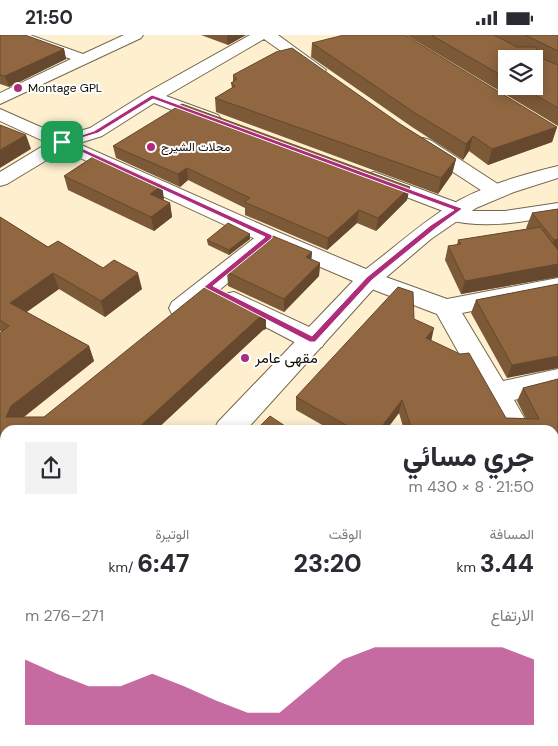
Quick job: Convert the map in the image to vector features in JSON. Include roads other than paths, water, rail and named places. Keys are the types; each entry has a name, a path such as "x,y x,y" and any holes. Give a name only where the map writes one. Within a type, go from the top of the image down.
{"street":[{"path":"18,35 84,59"},
{"path":"0,99 136,35"},
{"path":"2,191 62,142 96,132 152,97 261,35"},
{"path":"268,35 335,82"},
{"path":"297,54 315,49"},
{"path":"152,97 226,124"},
{"path":"0,114 85,151 270,237 369,279 446,308 558,285"},
{"path":"2,191 85,151 96,132"},
{"path":"405,133 497,192"},
{"path":"356,172 476,219 493,219 558,209"},
{"path":"233,425 369,279 433,226 455,212 497,192 558,172"},
{"path":"161,324 270,237"},
{"path":"208,287 313,340"},
{"path":"446,308 514,425"},
{"path":"497,393 558,379"}],"place":[{"name":"Montage GPL","path":"18,88"},
{"name":"محلات الشيرح","path":"151,147"},
{"name":"مقهى عامر","path":"245,358"}]}
